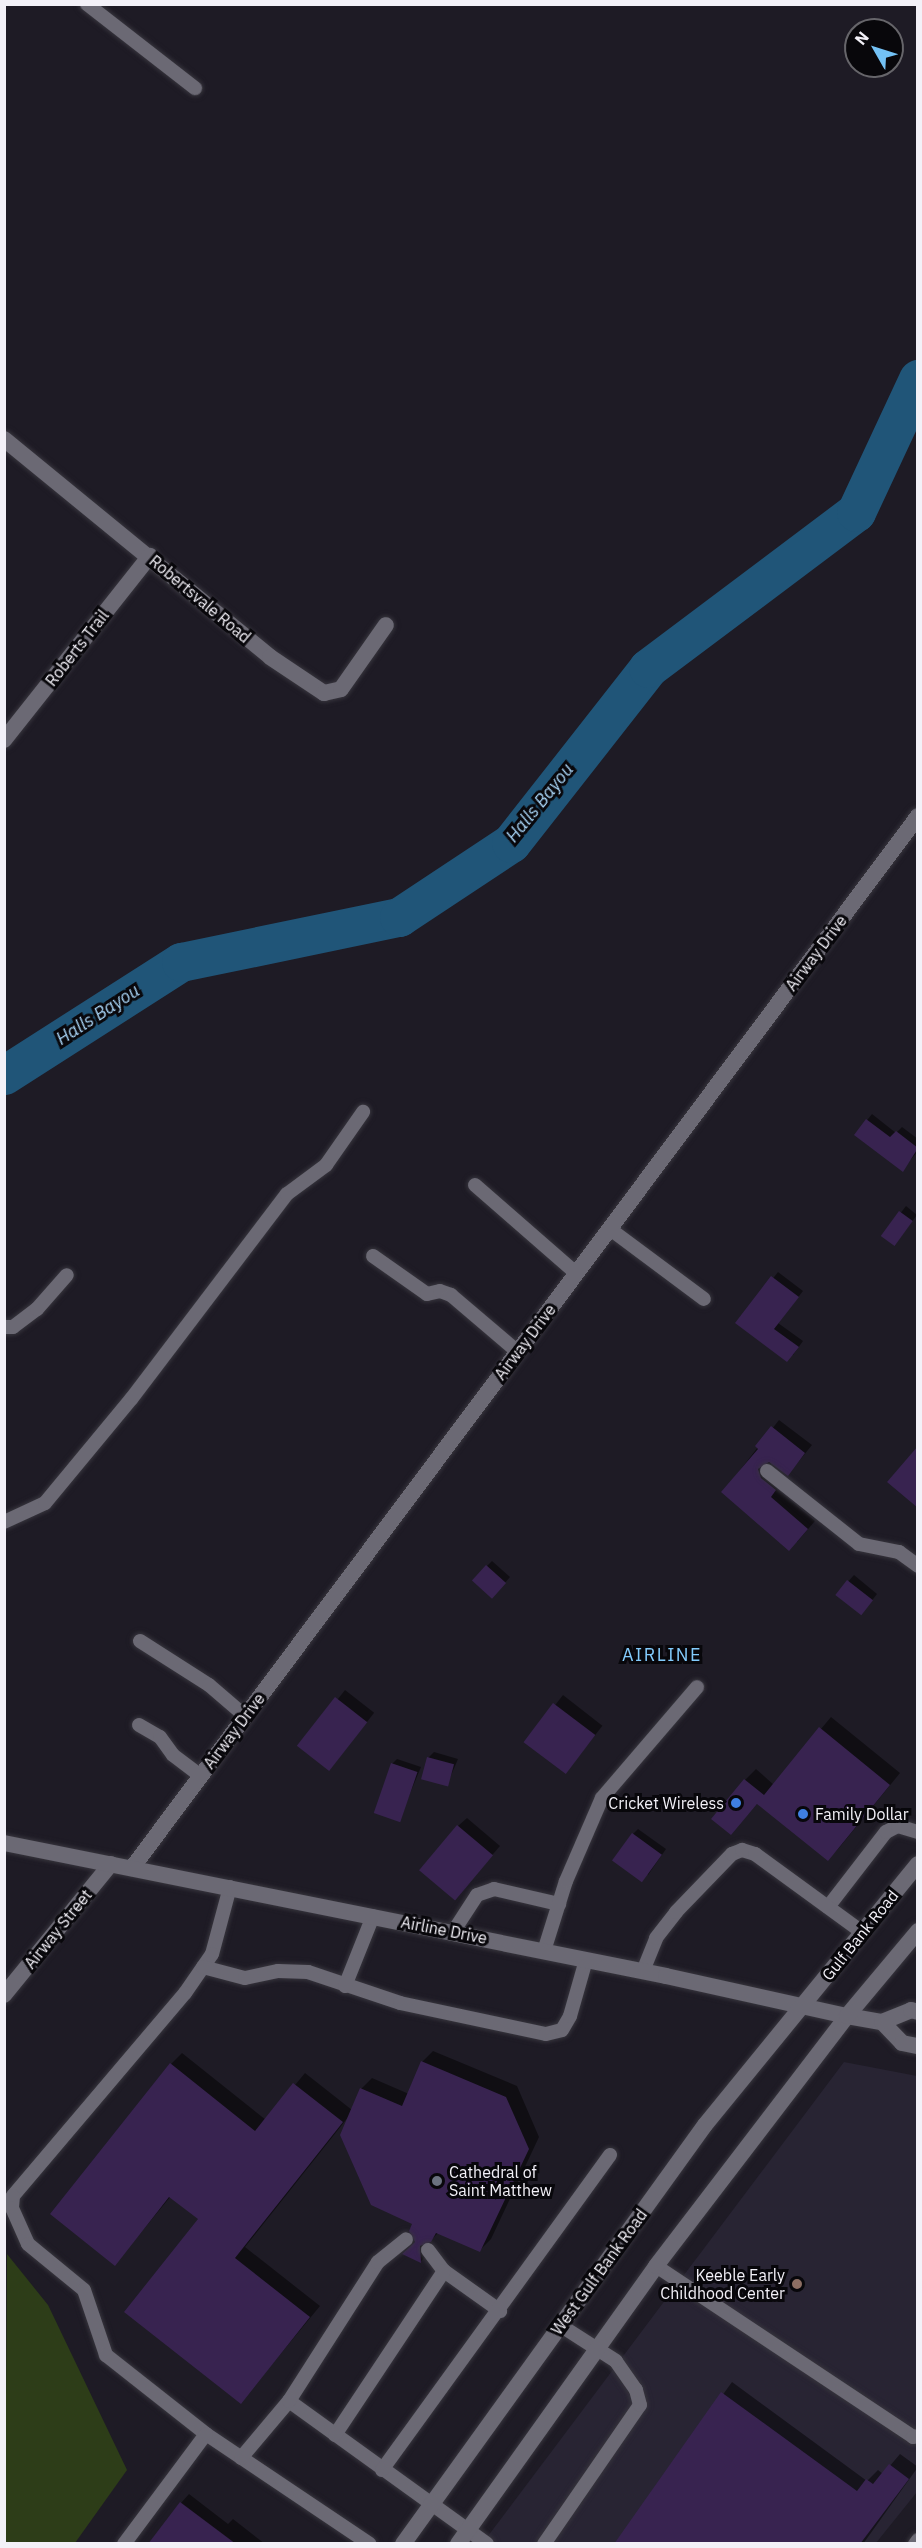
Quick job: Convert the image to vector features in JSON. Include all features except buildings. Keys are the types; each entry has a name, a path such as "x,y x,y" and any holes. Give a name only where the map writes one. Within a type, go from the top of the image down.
{"main road":[{"name":"Robertsvale Road","path":"4,439 277,662 324,693 341,690 386,625"},
{"name":"Roberts Trail","path":"4,740 150,556"},
{"name":"Airway Drive","path":"132,1868 918,816"},
{"name":"Airline Drive","path":"4,1843 453,1932 847,2016 882,2022 918,2012"},
{"name":"Airway Street","path":"4,1995 111,1863"},
{"name":"Gulf Bank Road","path":"802,2006 918,1864"},
{"path":"463,2537 656,2266 847,2016 918,1931"},
{"name":"West Gulf Bank Road","path":"404,2544 705,2125 802,2006"},
{"path":"882,2022 902,2043 918,2046"}],"lane":[{"path":"87,4 195,88"},
{"path":"4,1522 45,1503 132,1398 286,1194 326,1165 363,1112"},
{"path":"475,1185 577,1274"},
{"path":"610,1230 704,1299"},
{"path":"373,1256 427,1294 440,1292 451,1295 518,1352"},
{"path":"4,1327 13,1327 37,1309 67,1275"},
{"path":"767,1471 859,1544 898,1552 918,1566"},
{"path":"140,1641 209,1685 245,1716"},
{"path":"544,1951 587,1827 602,1798 697,1687"},
{"path":"139,1725 160,1737 173,1755 201,1776"},
{"path":"828,1906 886,1832 898,1826 918,1832"},
{"path":"643,1971 656,1938 676,1912 732,1854 742,1850 755,1854 862,1932"},
{"path":"230,1887 212,1954 13,2196 12,2208 28,2244 84,2290 106,2355 206,2434 370,2544"},
{"path":"453,1932 477,1895 494,1888 559,1904"},
{"path":"345,1986 373,1916"},
{"path":"203,1966 245,1977 278,1971 308,1972 400,2003 546,2034 561,2030 570,2016 586,1960"},
{"path":"382,2469 500,2311 610,2155"},
{"path":"241,2458 289,2401 378,2262 406,2239"},
{"path":"428,2250 444,2271 500,2311"},
{"path":"656,2266 913,2437 918,2436"},
{"path":"335,2435 444,2271"},
{"path":"544,2544 640,2406 636,2390 616,2361 560,2325"},
{"path":"289,2401 431,2504 463,2537 487,2544"},
{"path":"124,2544 206,2434"}],"shaded area":[{"name":"Keeble Early Childhood Center","path":"844,2062 917,2076 917,2492 876,2543 482,2544"}],"green space":[{"path":"7,2254 48,2305 127,2470 75,2543 5,2543"}],"waterway":[{"name":"Halls Bayou","path":"4,1075 181,962 399,917 511,843 648,668 856,512 918,379"}],"place":[{"name":"Cricket Wireless","path":"736,1803"},
{"name":"Family Dollar","path":"803,1814"},
{"name":"Cathedral of Saint Matthew","path":"437,2181"},
{"name":"Keeble Early Childhood Center","path":"797,2284"}],"district":[{"name":"AIRLINE","path":"662,1655"}]}
